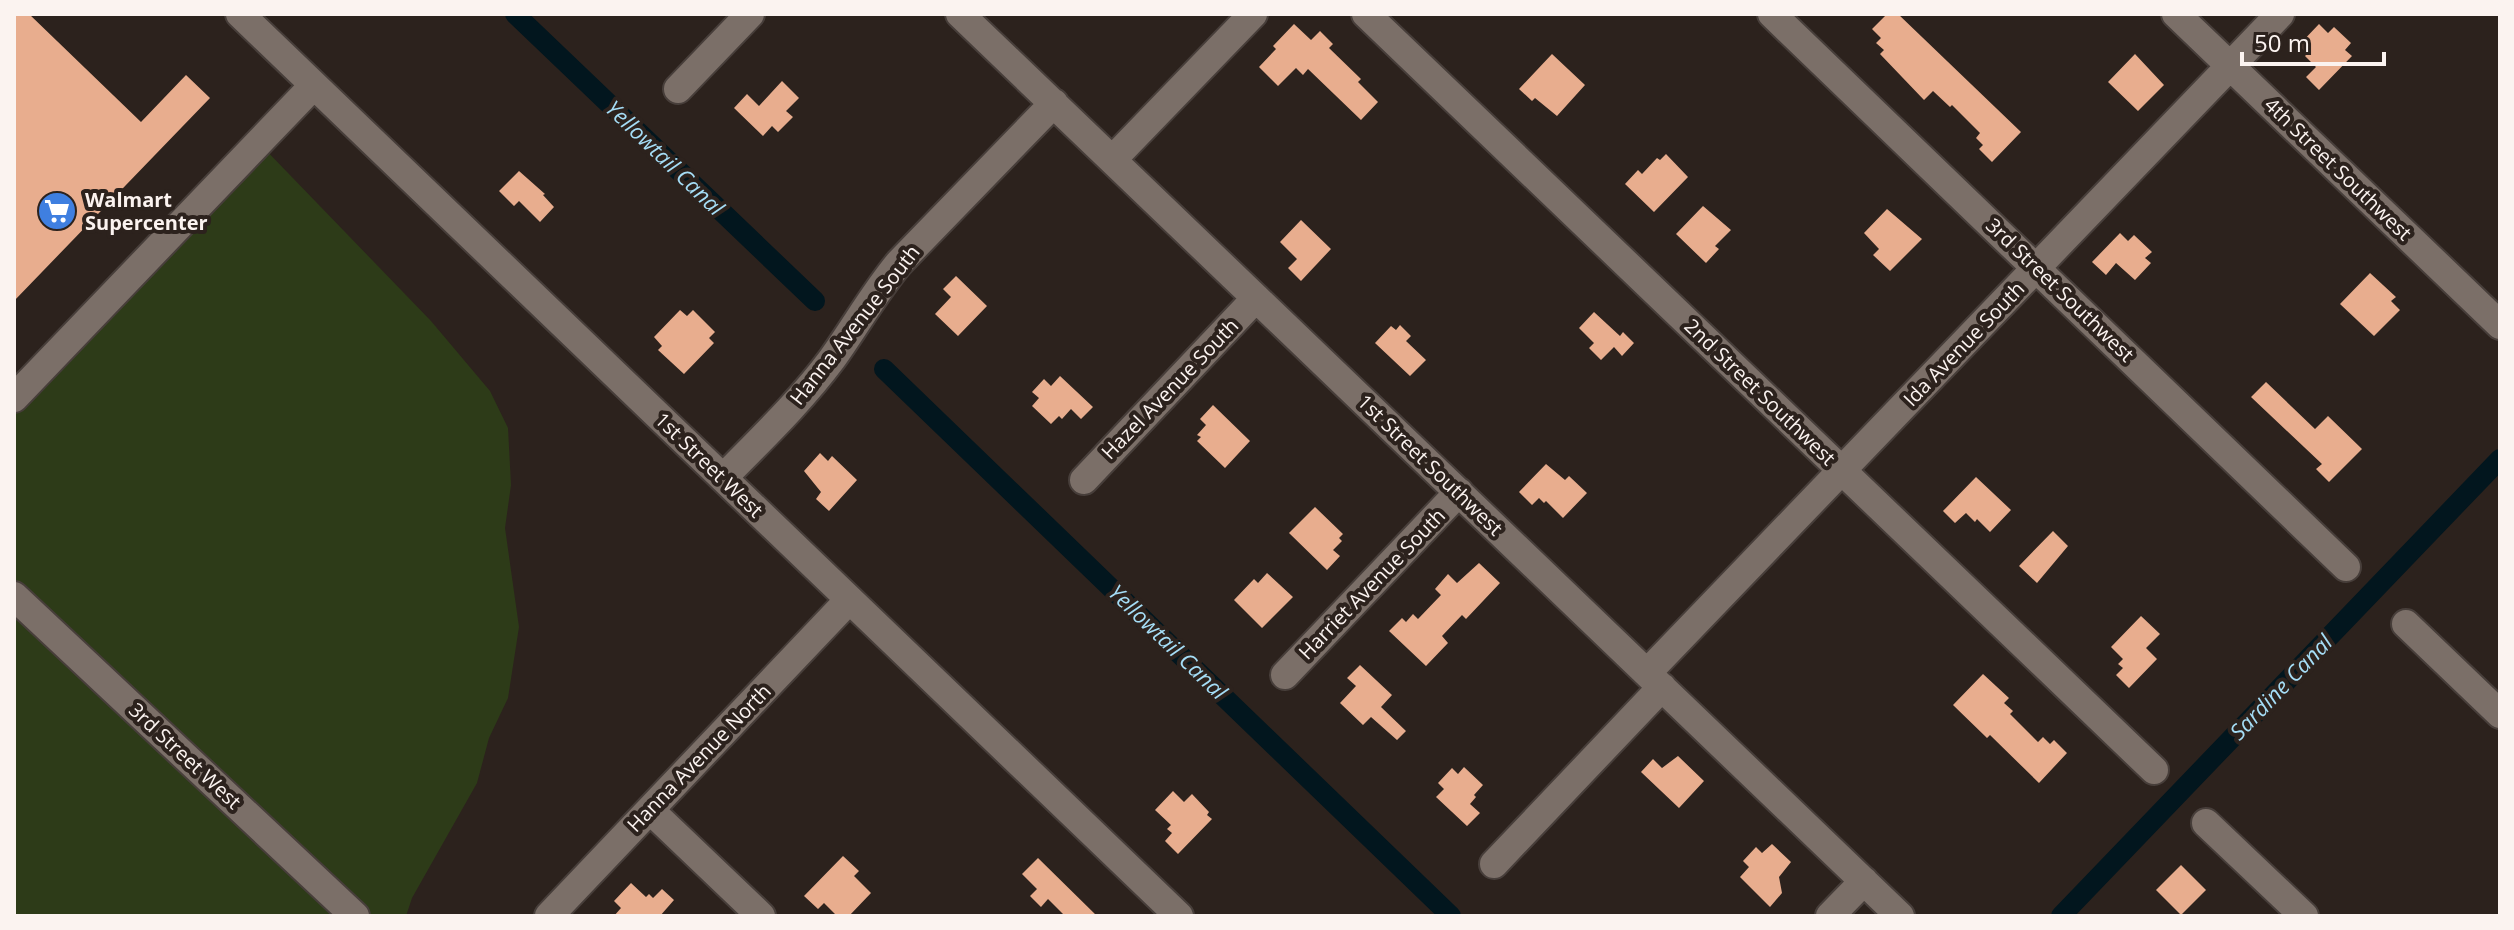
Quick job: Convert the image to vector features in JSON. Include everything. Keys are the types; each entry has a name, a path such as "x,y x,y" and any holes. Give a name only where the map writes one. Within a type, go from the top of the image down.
{"street":[{"name":"1st Street West","path":"240,14 1179,916"},
{"path":"678,89 750,14"},
{"name":"1st Street Southwest","path":"960,14 1900,916"},
{"path":"1112,160 1253,14"},
{"name":"2nd Street Southwest","path":"1366,14 2154,770"},
{"name":"3rd Street Southwest","path":"1772,14 2346,567"},
{"name":"4th Street Southwest","path":"2176,14 2500,325"},
{"name":"Ida Avenue South","path":"1494,864 1842,470 2280,14"},
{"path":"14,398 314,85"},
{"name":"Hanna Avenue South","path":"723,478 831,361 899,263 1054,103"},
{"name":"Hazel Avenue South","path":"1084,480 1256,298"},
{"name":"Harriet Avenue South","path":"1285,675 1459,492"},
{"name":"3rd Street West","path":"14,596 355,916"},
{"name":"Hanna Avenue North","path":"549,916 849,600"},
{"path":"2406,624 2500,714"},
{"path":"650,810 761,916"},
{"path":"2206,823 2304,916"},
{"path":"1830,916 1864,881"}],"green space":[{"path":"260,144 431,321 490,391 508,428 511,485 505,528 519,627 508,698 489,738 477,783 412,898 406,916 14,916 14,401"}],"building":[{"name":"Walmart Supercenter","path":"14,14 29,14 141,122 186,75 210,98 14,301"},
{"path":"1887,14 1898,14 2021,132 1992,162 1979,149 1983,145 1976,138 1980,133 1952,105 1950,107 1933,91 1924,100 1880,54 1884,50 1876,43 1881,38 1872,29"},
{"path":"1294,24 1311,40 1320,31 1333,44 1329,48 1361,79 1358,82 1378,102 1361,120 1308,69 1303,75 1296,68 1278,86 1259,67"},
{"path":"2319,24 2328,33 2334,27 2351,43 2345,50 2352,56 2319,90 2306,77 2316,67 2299,45"},
{"path":"1552,54 1585,85 1557,116 1519,89"},
{"path":"2135,54 2164,85 2138,111 2108,82"},
{"path":"782,81 799,98 786,111 793,117 778,132 772,126 763,136 734,108 747,94 759,106"},
{"path":"1666,154 1688,177 1654,212 1625,184 1638,170 1642,174 1657,158 1660,160"},
{"path":"519,171 545,194 554,207 540,222 519,201 514,206 499,191"},
{"path":"1703,206 1731,230 1715,246 1719,249 1706,263 1676,234"},
{"path":"1887,209 1922,239 1890,271 1873,255 1879,249 1864,233"},
{"path":"1301,220 1331,249 1301,281 1288,268 1297,259 1280,242"},
{"path":"2120,233 2128,241 2134,235 2152,252 2145,258 2151,263 2135,280 2116,263 2106,275 2092,262"},
{"path":"2370,273 2396,297 2391,301 2400,310 2374,336 2340,304"},
{"path":"956,276 987,306 958,336 935,314 951,297 943,289"},
{"path":"680,310 687,316 693,310 715,332 709,338 714,343 684,374 658,350 662,346 654,337"},
{"path":"1594,312 1620,336 1623,332 1634,343 1622,356 1614,347 1601,360 1589,348 1594,343 1579,328"},
{"path":"1400,325 1411,336 1406,341 1426,360 1410,376 1375,343 1391,326 1396,330"},
{"path":"1060,376 1093,407 1081,419 1071,409 1062,419 1059,416 1051,424 1032,406 1039,398 1032,392 1044,379 1051,386"},
{"path":"2266,382 2315,429 2328,416 2362,449 2329,482 2316,469 2322,464 2251,397"},
{"path":"1213,405 1250,441 1225,468 1197,441 1201,437 1197,435 1206,425 1200,419"},
{"path":"820,453 828,461 832,456 857,480 829,511 816,499 821,492 804,471"},
{"path":"1546,464 1565,480 1569,476 1587,493 1563,518 1546,501 1544,503 1539,498 1532,505 1519,492"},
{"path":"1976,477 2011,510 1990,532 1966,513 1955,523 1943,511"},
{"path":"1315,507 1343,534 1339,538 1342,541 1333,550 1340,556 1327,570 1289,533"},
{"path":"2053,531 2068,546 2037,583 2019,566"},
{"path":"1479,563 1500,583 1466,619 1462,615 1442,636 1448,643 1426,666 1389,631 1402,618 1406,622 1413,614 1418,619 1441,595 1435,589 1448,574 1457,583"},
{"path":"1267,573 1293,597 1262,628 1234,600 1254,579 1258,583"},
{"path":"2141,616 2160,634 2146,648 2157,659 2129,688 2116,675 2123,668 2118,664 2123,659 2111,647"},
{"path":"1360,665 1392,695 1381,707 1406,731 1397,740 1371,717 1363,725 1340,703 1356,686 1347,678"},
{"path":"1983,674 2009,698 2004,703 2013,711 2010,714 2038,742 2043,737 2050,744 2054,740 2067,753 2039,783 1990,735 1987,738 1953,705"},
{"path":"1678,756 1704,781 1679,808 1641,772 1653,759 1662,768"},
{"path":"1464,767 1483,785 1470,804 1480,813 1467,826 1436,797 1444,789 1438,783 1452,768 1458,774"},
{"path":"1173,791 1184,802 1192,794 1212,819 1178,854 1165,841 1172,833 1167,829 1171,825 1155,810"},
{"path":"1772,844 1791,862 1779,877 1782,893 1770,907 1740,877 1749,867 1743,861 1756,847 1762,853"},
{"path":"843,856 859,871 854,876 871,893 849,916 837,916 824,903 818,909 804,896"},
{"path":"1038,858 1097,916 1065,916 1048,899 1041,907 1030,896 1037,889 1022,874"},
{"path":"2181,865 2206,890 2181,915 2156,890"},
{"path":"631,883 646,897 649,894 653,898 662,889 674,900 660,916 614,916 621,908 614,901"}],"waterway":[{"name":"Yellowtail Canal","path":"515,14 815,301"},
{"name":"Yellowtail Canal","path":"884,369 1451,916"},
{"name":"Sardine Canal","path":"2061,916 2500,459"}],"place":[{"name":"Walmart Supercenter","path":"57,211"}]}
